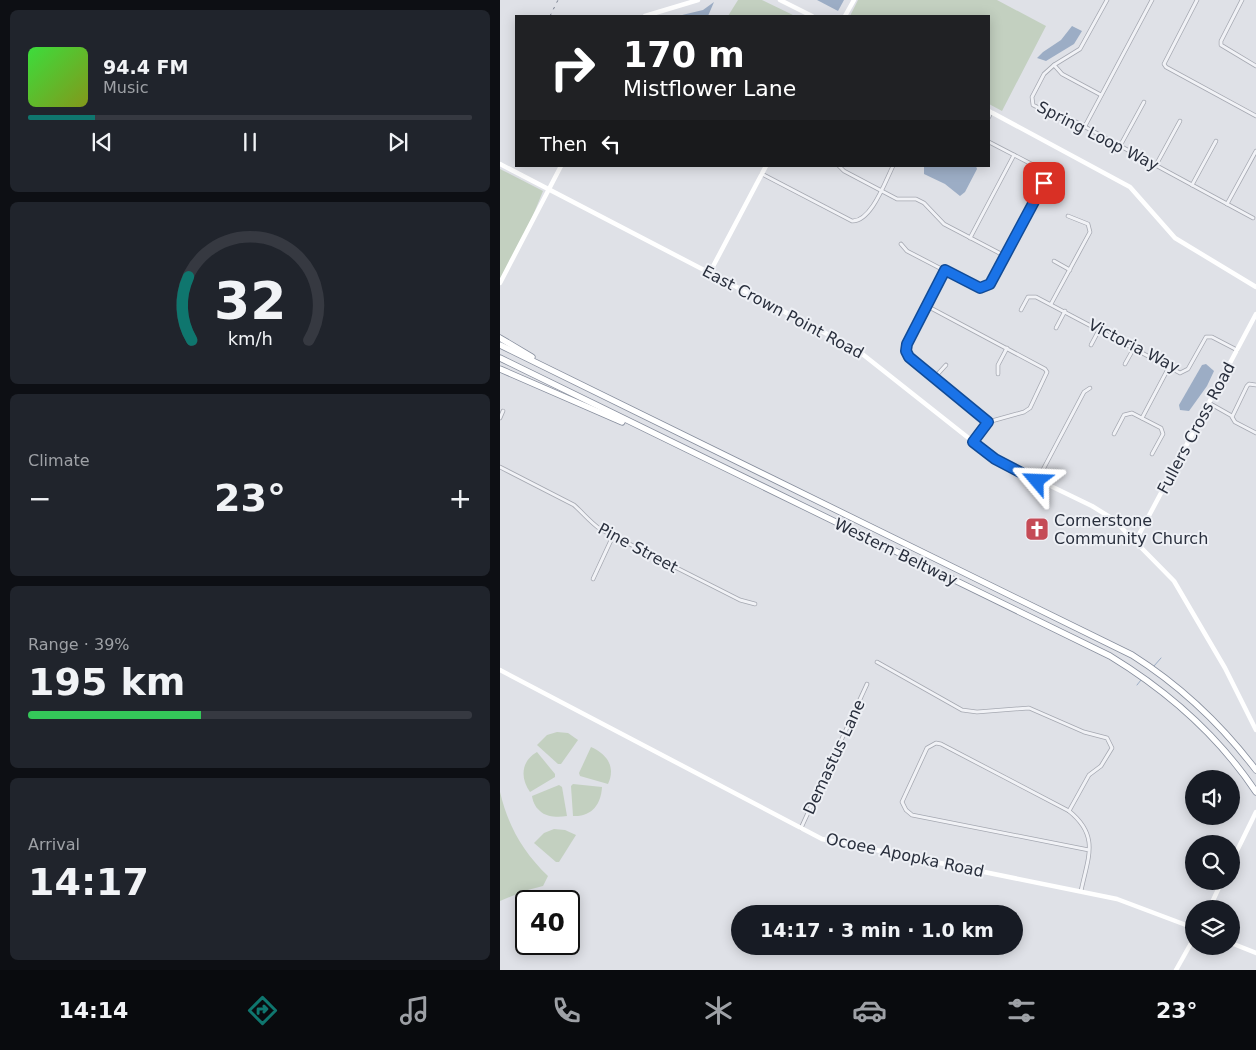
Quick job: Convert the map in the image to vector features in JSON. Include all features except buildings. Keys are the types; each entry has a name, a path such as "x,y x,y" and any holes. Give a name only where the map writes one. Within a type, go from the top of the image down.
{"highway":[{"path":"500,338 584,386"},
{"name":"Western Beltway","path":"500,345 1085,631 1146,663 1213,719 1256,770"},
{"name":"Western Beltway","path":"500,358 1083,643 1138,673 1180,705 1212,735 1256,792"},
{"path":"500,369 699,456"}],"street":[{"path":"648,15 698,0"},
{"path":"780,0 810,15"},
{"path":"846,15 854,0"},
{"name":"Spring Loop Way","path":"1107,0 1080,49 1054,65 1044,74 1031,102 1033,105 1059,118 1085,126 1253,218"},
{"path":"1085,126 1152,0"},
{"path":"1197,0 1164,64 1166,68 1256,116"},
{"path":"1242,0 1221,41 1221,45 1256,66"},
{"path":"1054,65 1062,74 1101,95"},
{"path":"1120,146 1144,102"},
{"path":"990,113 1130,186 1175,238 1256,287"},
{"path":"1156,165 1180,121"},
{"path":"1192,185 1216,141"},
{"path":"901,244 907,251 980,288 986,288 1044,183 1044,175 1039,168 990,143"},
{"path":"1227,204 1256,151"},
{"path":"970,238 1014,155"},
{"name":"East Crown Point Road","path":"500,164 866,355 995,459 1103,513 1165,570 1183,595 1235,687 1256,730"},
{"path":"500,283 560,167"},
{"path":"710,274 766,167"},
{"path":"840,167 844,172 897,199 916,199 924,203 933,210 939,221 1005,256"},
{"path":"762,174 852,221 862,220 867,216 892,167"},
{"path":"1052,304 1090,227 1075,217 1068,216"},
{"path":"1054,261 1070,270"},
{"path":"945,270 907,344 906,351 909,357 988,422"},
{"name":"Victoria Way","path":"1021,310 1028,297 1032,296 1052,304 1169,367 1184,372 1206,337 1212,337 1237,350"},
{"path":"926,306 1045,368 1047,372 1030,408 1024,412 988,422 973,442"},
{"path":"1056,328 1065,311"},
{"name":"Fullers Cross Road","path":"1135,542 1256,314"},
{"path":"1091,345 1099,330"},
{"path":"998,374 998,365 1007,348"},
{"path":"1125,364 1134,348"},
{"path":"935,377 946,365"},
{"path":"1142,418 1169,367"},
{"path":"1232,416 1247,386 1256,385"},
{"path":"1037,481 1084,392 1090,388"},
{"path":"1209,403 1232,416 1235,422 1256,433"},
{"path":"500,418 503,411"},
{"path":"1114,434 1127,413 1132,413 1142,418 1163,431 1152,454"},
{"name":"Pine Street","path":"500,467 574,505 589,522 613,536 740,600 755,604"},
{"path":"594,579 595,571 613,536"},
{"path":"877,662 962,710 977,712 1029,708 1084,732 1107,738 1112,748 1108,757 1089,775 1069,811"},
{"name":"Ocoee Apopka Road","path":"500,670 801,829 832,842 1081,891 1132,904 1185,925"},
{"name":"Demastus Lane","path":"801,829 867,684"},
{"path":"1081,891 1089,850 1090,839 1087,830 1069,811 936,743 928,748 902,802 906,810 912,815 1089,850"},
{"path":"1240,845 1256,812"},
{"path":"1240,947 1256,953"},
{"path":"1176,970 1185,954"}],"green space":[{"path":"738,0 762,0 793,15 729,15"},
{"path":"858,0 997,0 1046,26 1002,111 990,105 990,15 850,15"},
{"path":"500,169 543,191 525,235 500,283"},
{"path":"557,732 568,733 578,740 561,764 558,764 537,745 547,735"},
{"path":"591,747 606,757 611,772 608,784 580,776 579,773"},
{"path":"537,752 555,774 555,777 530,792 525,781 524,770 528,760"},
{"path":"573,784 602,787 600,799 594,808 580,816 573,816 571,786"},
{"path":"559,785 562,787 567,816 555,817 544,814 536,807 532,796"},
{"path":"500,792 507,816 518,838 531,858 548,876 543,886 528,890 515,890 515,895 500,901"},
{"path":"554,829 565,830 576,835 559,862 556,862 534,843 544,833"}],"water":[{"path":"817,0 844,0 838,11"},
{"path":"714,2 708,15 682,15 703,10"},
{"path":"1072,26 1082,31 1074,44 1046,61 1037,58 1061,40"},
{"path":"924,167 976,167 977,169 965,192 960,196 945,184 924,174"},
{"path":"1206,364 1214,371 1207,386 1189,411 1180,410 1179,405 1202,365"}],"waterway":[{"path":"1154,666 1161,658"},
{"path":"1137,685 1141,680"}],"railway":[{"path":"550,15 558,0"}],"place":[{"name":"Cornerstone Community Church","path":"1037,529"}],"route":[{"path":"1037,481 995,459 973,442 988,422 909,357 906,351 907,344 945,270 980,288 986,288 990,284 1044,183"}]}
